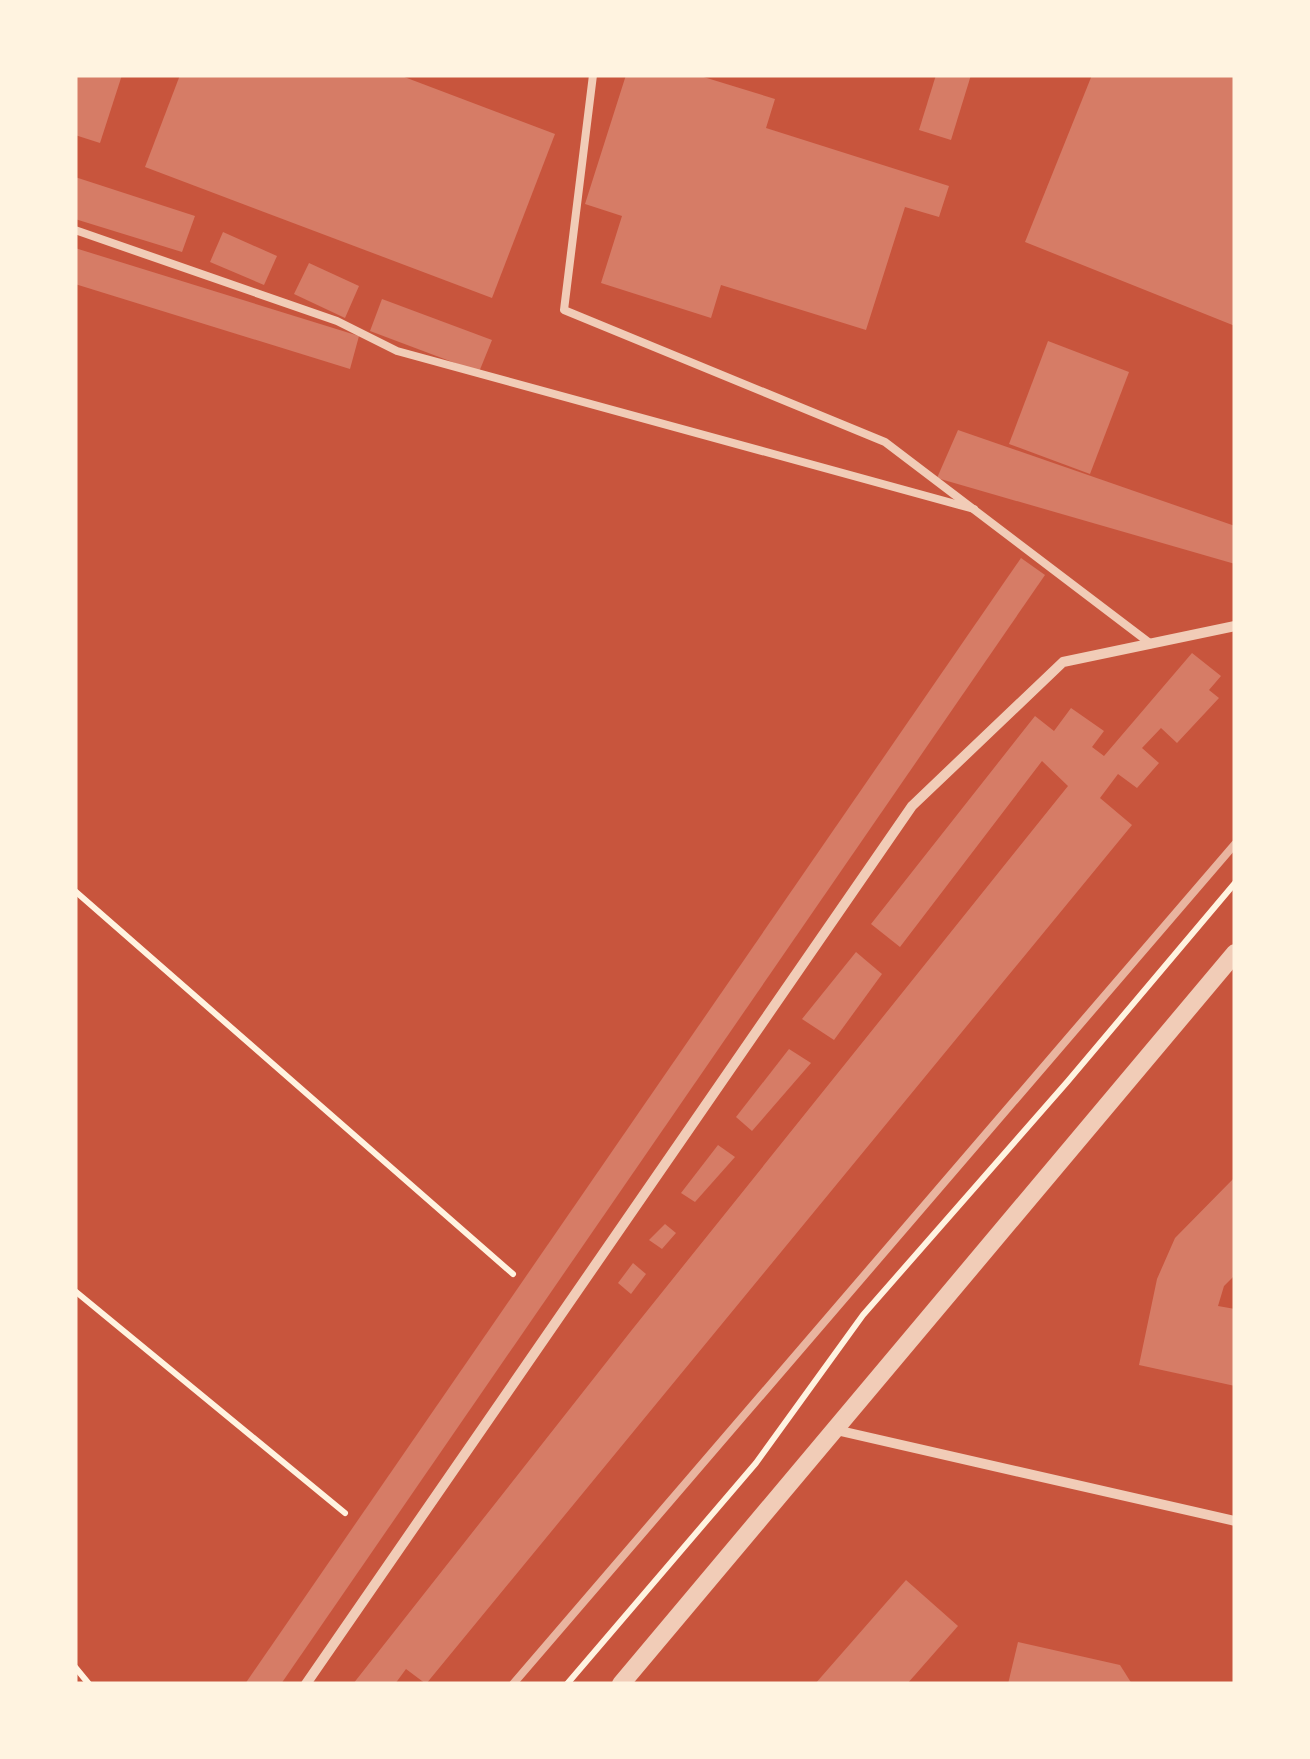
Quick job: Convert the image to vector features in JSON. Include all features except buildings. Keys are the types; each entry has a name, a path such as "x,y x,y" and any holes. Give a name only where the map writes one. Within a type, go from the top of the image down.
{"street":[{"path":"306,1684 912,806 1062,662 1235,626"},
{"path":"621,1684 1235,953"},
{"path":"836,1430 1235,1521"}],"lane":[{"path":"593,75 564,310 885,442 1151,644"},
{"path":"75,230 337,321 396,351 974,510"}],"path":[{"path":"567,1684 756,1463 863,1315 1235,883"},
{"path":"75,891 513,1274"},
{"path":"75,1291 344,1513"},
{"path":"75,1668 89,1684"}],"railway":[{"path":"513,1684 1235,844"}]}
